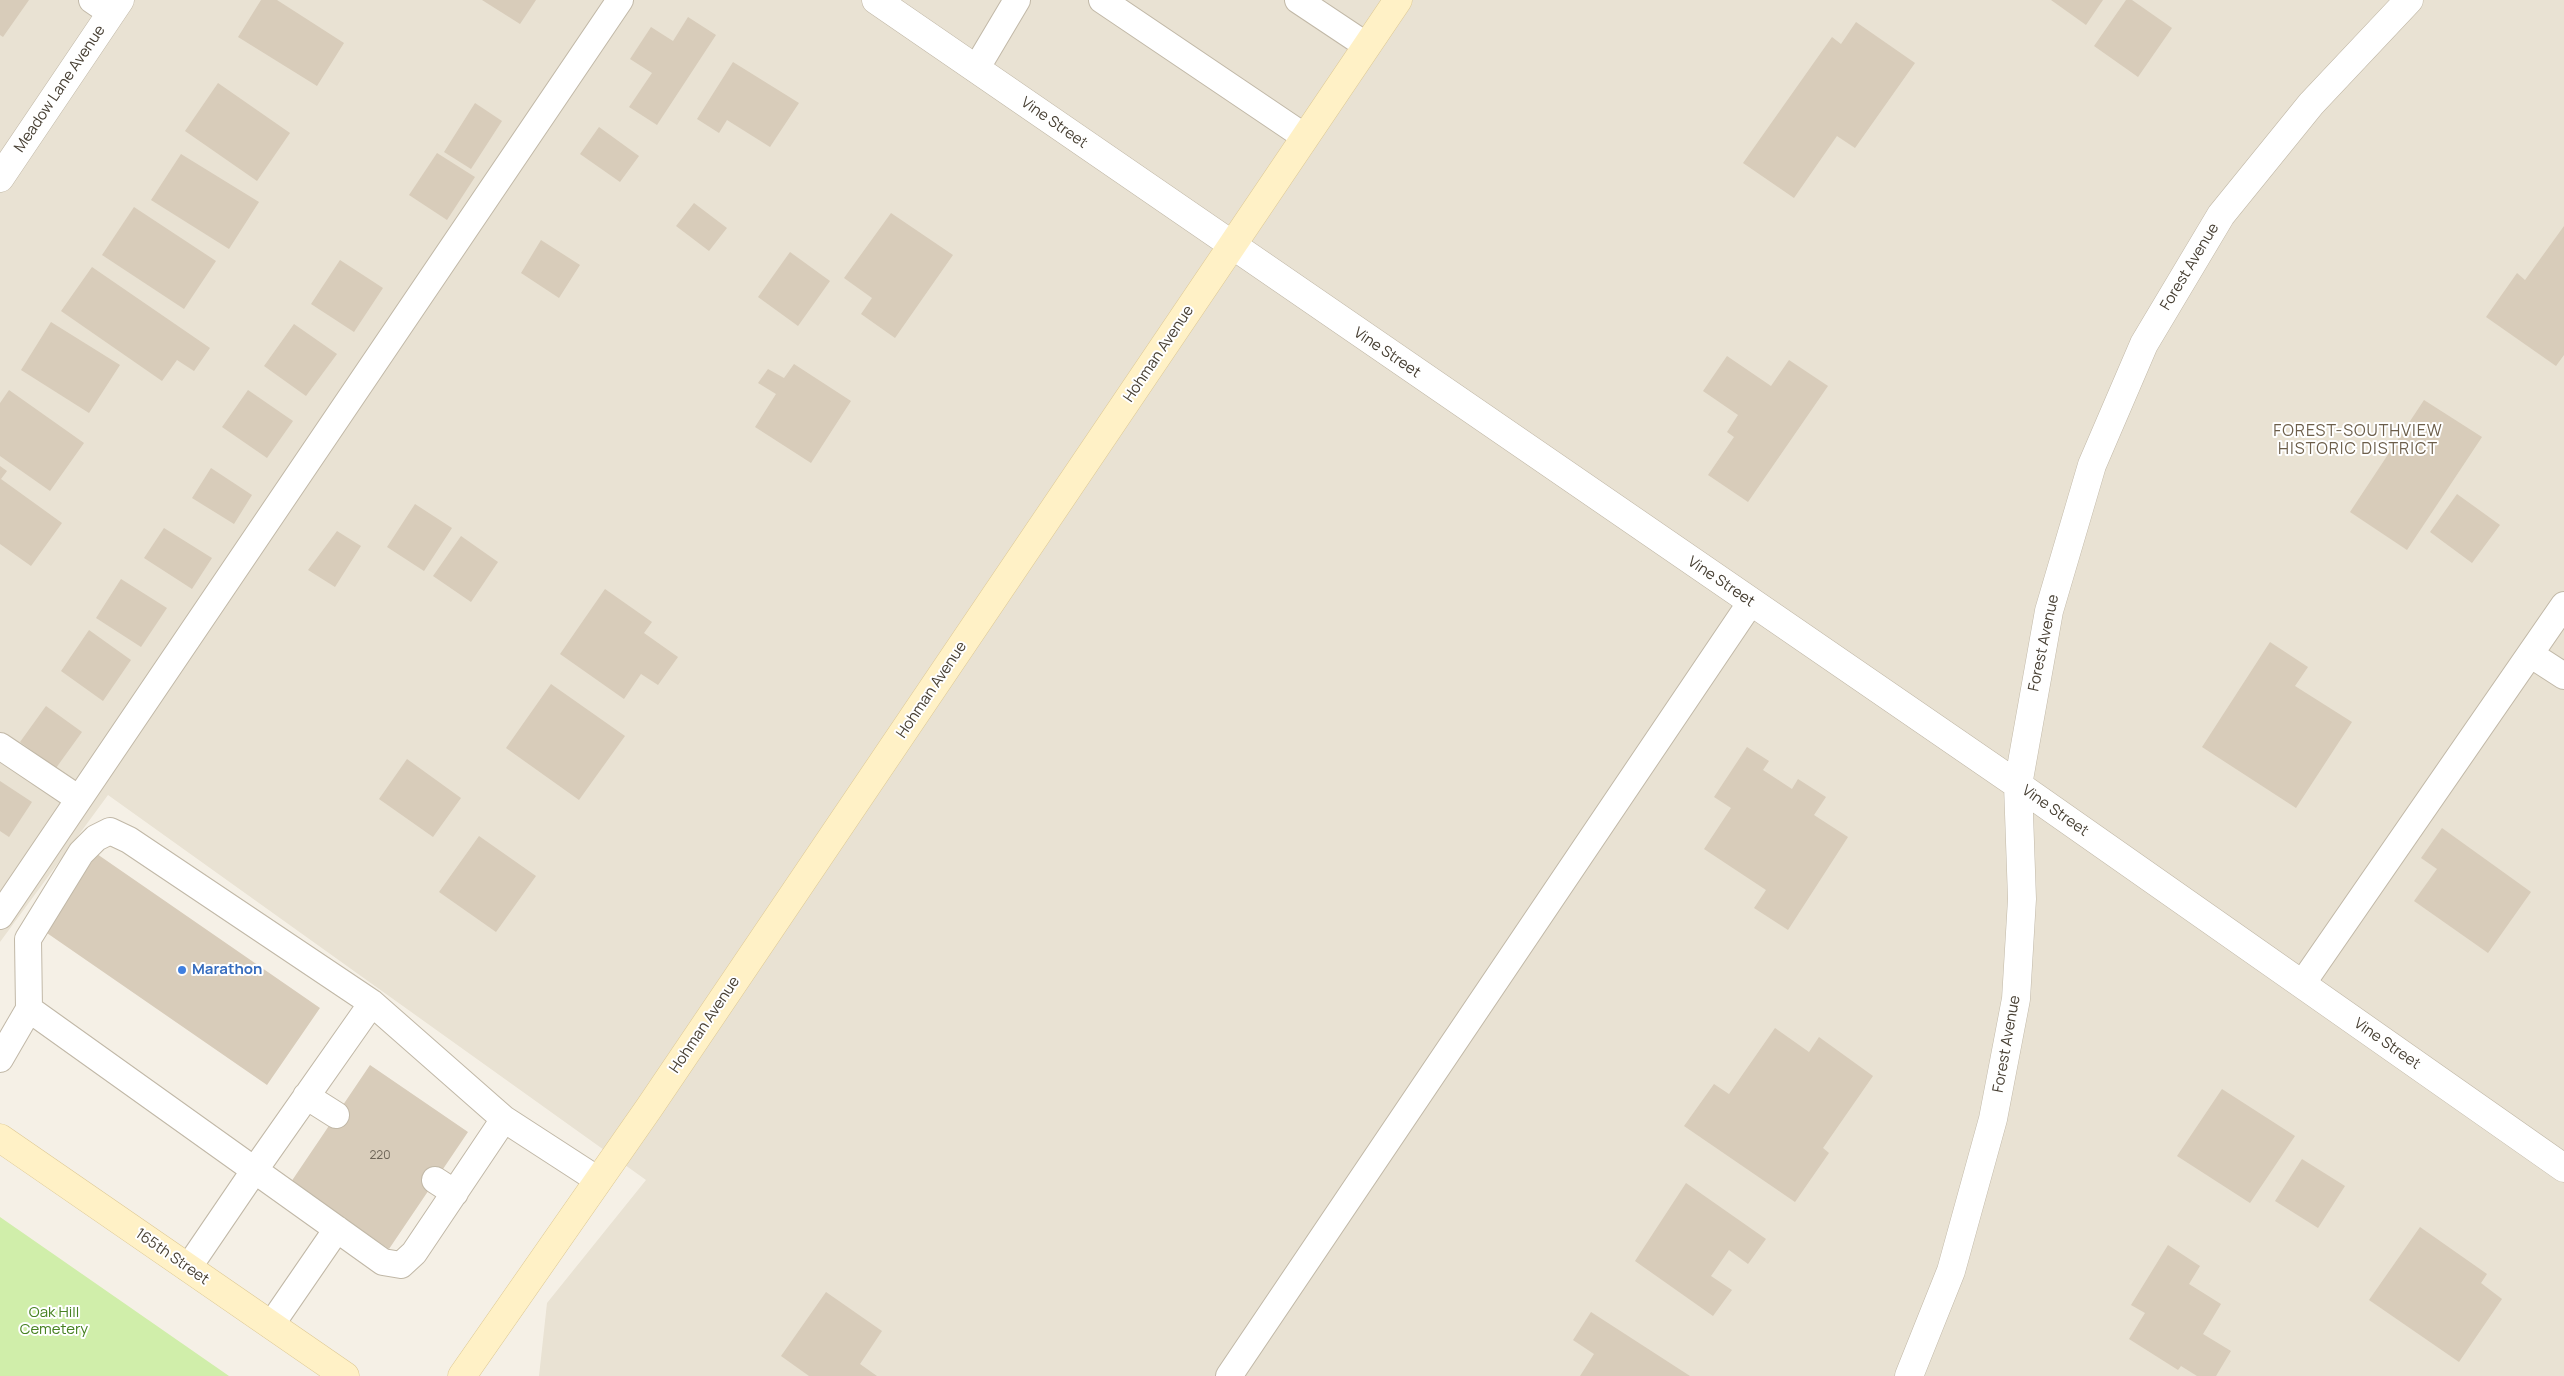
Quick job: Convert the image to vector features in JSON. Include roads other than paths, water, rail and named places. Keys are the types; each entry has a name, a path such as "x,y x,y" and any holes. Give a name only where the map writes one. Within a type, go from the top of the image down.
{"main road":[{"name":"Hohman Avenue","path":"462,1376 598,1180 1398,0"},
{"name":"165th Street","path":"0,1138 345,1376"}],"street":[{"name":"Vine Street","path":"876,0 2018,785 2564,1168"},
{"name":"Forest Avenue","path":"1909,1376 1951,1271 1993,1118 2016,999 2022,899 2018,785 2049,611 2092,464 2144,344 2220,215 2311,104 2409,0"},
{"name":"Meadow Lane Avenue","path":"0,178 108,4"}],"lane":[{"path":"0,916 620,0"},
{"path":"976,69 1017,0"},
{"path":"1102,0 1305,137"},
{"path":"1298,0 1367,46"},
{"path":"1230,1376 1751,602"},
{"path":"2302,984 2564,606"},
{"path":"2530,654 2564,676"},
{"path":"0,746 79,799"},
{"path":"0,1059 29,1009 28,939 81,853 96,838 110,831 129,840 372,1003 504,1119 598,1180"},
{"path":"188,1268 254,1170 372,1003"},
{"path":"29,1009 383,1262 401,1265 414,1253 445,1186 504,1119"},
{"path":"306,1096 336,1115"},
{"path":"271,1325 337,1229"}],"place":[{"name":"Marathon","path":"182,970"}],"district":[{"name":"FOREST-SOUTHVIEW HISTORIC DISTRICT","path":"2358,441"}],"park label":[{"name":"Oak Hill Cemetery","path":"54,1322"}]}
